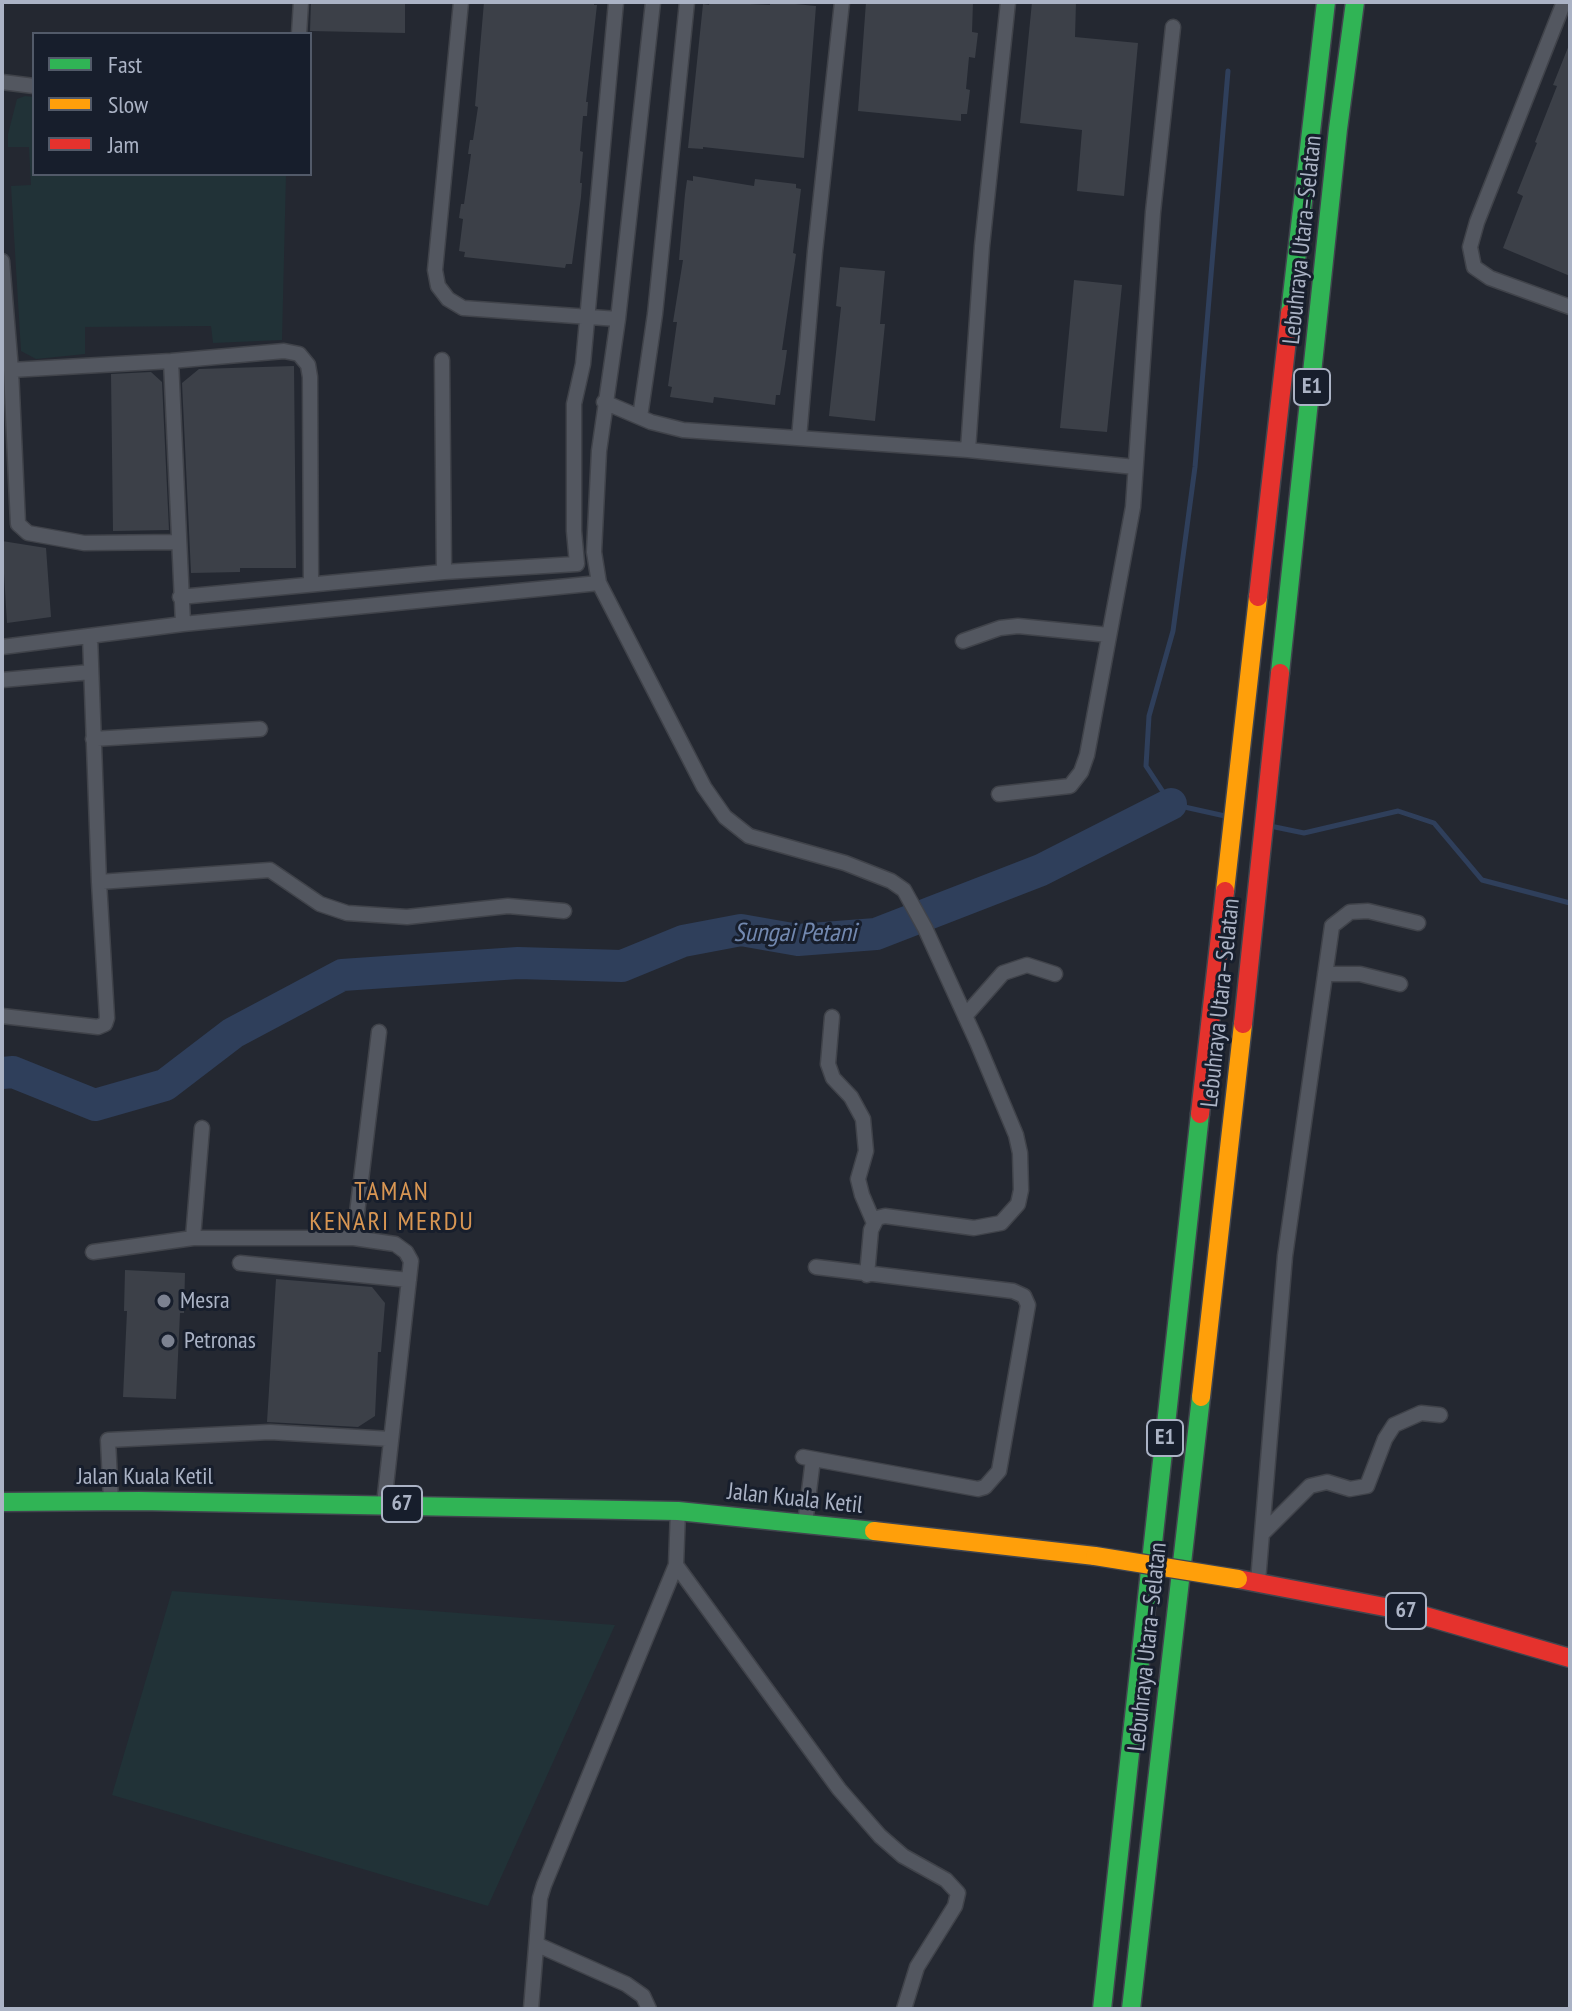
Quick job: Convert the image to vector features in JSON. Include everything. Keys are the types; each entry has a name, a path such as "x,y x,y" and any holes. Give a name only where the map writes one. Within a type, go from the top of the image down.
{"main road":[{"name":"Lebuhraya Utara–Selatan","path":"1102,2009 1326,2"},
{"name":"Lebuhraya Utara–Selatan","path":"1131,2009 1308,428 1338,129 1355,2"},
{"name":"Jalan Kuala Ketil","path":"2,1502 384,1504 678,1511 1095,1556 1258,1581 1411,1612 1570,1658"}],"street":[{"path":"299,32 301,2"},
{"path":"461,2 435,270 438,286 448,299 463,308 618,319"},
{"path":"577,564 574,404 583,364 616,2"},
{"path":"653,2 618,319 604,402 596,489 595,563 599,583 704,787 725,817 749,836 845,863 891,881 904,890 925,928 1016,1135 1021,1177 1018,1204 1001,1223 990,1227 950,1226 885,1216 877,1218 867,1275"},
{"path":"640,417 655,314 687,2"},
{"path":"799,438 815,251 842,2"},
{"path":"968,450 982,246 1008,2"},
{"path":"1564,2 1477,222 1470,247 1474,267 1490,278 1570,307"},
{"path":"999,794 1070,786 1077,781 1087,755 1133,507 1153,212 1173,27"},
{"path":"2,82 32,86"},
{"path":"2,261 18,524 34,534 84,543 177,542"},
{"path":"11,370 284,351 299,354 308,365 310,377 311,584"},
{"path":"442,360 444,572"},
{"path":"171,361 183,624"},
{"path":"604,402 683,430 968,450 1135,467"},
{"path":"180,597 444,572 595,563"},
{"path":"2,647 183,624 599,583"},
{"path":"963,641 1000,628 1018,626 1109,635"},
{"path":"2,1016 98,1027 105,1024 107,1018 90,636"},
{"path":"2,680 91,672"},
{"path":"93,739 260,729"},
{"path":"99,882 270,870 320,904 347,913 407,917 508,906 564,911"},
{"path":"1258,1581 1285,1256 1332,926 1350,912 1368,911 1418,923"},
{"path":"965,1016 1003,973 1027,965 1055,974"},
{"path":"1325,974 1360,974 1400,984"},
{"path":"832,1017 828,1064 833,1078 851,1097 863,1119 866,1151 858,1179 874,1223"},
{"path":"354,1238 379,1032"},
{"path":"193,1238 202,1128"},
{"path":"93,1252 193,1238 354,1238 395,1244 406,1252 411,1261 384,1504"},
{"path":"240,1263 409,1280"},
{"path":"805,1524 808,1458 978,1489 991,1483 999,1471 1028,1305 1024,1296 1013,1291 816,1267"},
{"path":"1262,1534 1310,1486 1327,1482 1350,1489 1367,1486 1385,1439 1394,1425 1421,1413 1440,1415"},
{"path":"111,1501 108,1440 270,1432 391,1439"},
{"path":"531,2009 540,1898 676,1565 678,1511"},
{"path":"676,1565 839,1789 880,1836 903,1856 946,1880 958,1893 955,1906 917,1967 904,2009"},
{"path":"538,1945 626,1984 643,1996 649,2009"}],"shaded area":[{"path":"32,97 32,176 286,176 282,340 213,343 211,326 85,327 85,354 36,359 21,351 11,186 31,185 29,147 8,147 17,99"},
{"path":"172,1591 615,1625 488,1906 112,1795"}],"building":[{"path":"311,2 405,2 405,33 310,31"},
{"path":"484,2 594,2 597,5 587,116 583,116 580,151 583,152 581,197 572,264 566,264 565,268 464,257 465,252 459,251 463,219 459,218 461,204 464,204 470,140 473,140 478,107 475,106"},
{"path":"710,2 770,5 770,2 775,2 816,6 804,158 688,148 703,4 709,5"},
{"path":"866,2 973,2 972,32 978,33 975,58 969,57 967,114 961,114 961,121 858,111"},
{"path":"1032,2 1076,2 1075,37 1138,43 1124,196 1077,191 1082,130 1020,123"},
{"path":"1569,45 1570,276 1503,248 1523,196 1517,193"},
{"path":"693,176 754,186 755,179 796,184 796,188 801,189 793,253 796,254 782,350 787,350 780,395 776,395 775,405 714,397 713,403 670,397 672,387 668,386 677,322 673,322 683,260 679,260 685,194 687,180 693,181"},
{"path":"840,267 885,271 880,324 885,324 875,421 829,416 841,307 836,306"},
{"path":"1074,280 1122,285 1107,432 1060,428"},
{"path":"294,366 296,568 240,568 240,572 191,573 182,383 199,369"},
{"path":"151,372 162,382 169,530 113,531 111,374"},
{"path":"2,541 46,548 51,617 7,623"},
{"path":"125,1270 185,1273 176,1399 123,1397 127,1311 124,1311"},
{"path":"276,1279 372,1287 385,1303 381,1352 378,1352 375,1416 358,1427 267,1422"}],"waterway":[{"path":"1225,816 1171,804 1146,766 1149,716 1173,631 1195,467 1228,71"},
{"name":"Sungai Petani","path":"2,1073 13,1072 95,1105 165,1085 233,1033 342,975 518,963 622,966 683,941 741,930 798,940 876,934 1041,870 1171,804"},
{"name":"Sungai Petani","path":"1270,826 1304,833 1398,811 1434,823 1482,880 1570,903"}],"traffic: fast":[{"path":"1290,313 1326,2"},
{"path":"1280,673 1338,129 1355,2"},
{"path":"1102,2009 1200,1114"},
{"path":"1131,2009 1201,1397"},
{"path":"2,1502 139,1501 678,1511 874,1531"}],"traffic: slow":[{"path":"1225,891 1258,597"},
{"path":"1201,1397 1243,1024"},
{"path":"874,1531 1095,1556"},
{"path":"1095,1556 1238,1579"}],"traffic: jam":[{"path":"1258,597 1290,313"},
{"path":"1243,1024 1280,673"},
{"path":"1200,1114 1225,891"},
{"path":"1238,1579 1411,1612 1570,1658"}],"place":[{"name":"Mesra","path":"164,1301"},
{"name":"Petronas","path":"168,1341"}],"district":[{"name":"TAMAN KENARI MERDU","path":"392,1208"}]}
